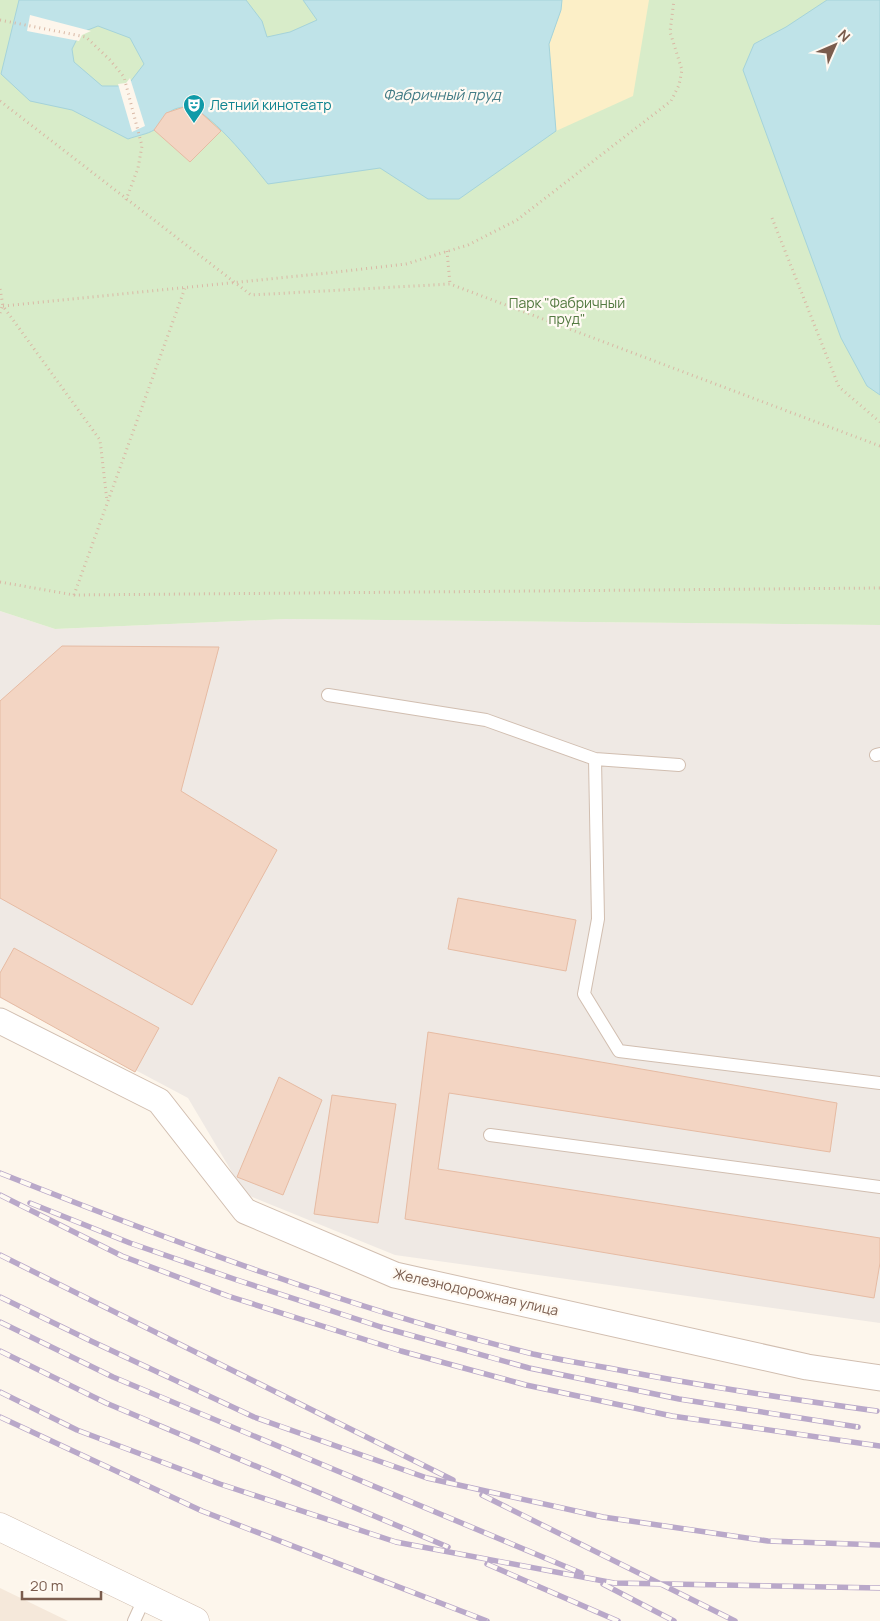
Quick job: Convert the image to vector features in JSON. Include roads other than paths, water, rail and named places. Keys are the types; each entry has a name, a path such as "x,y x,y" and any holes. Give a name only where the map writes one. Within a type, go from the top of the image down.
{"street":[{"name":"Железнодорожная улица","path":"0,1021 159,1101 245,1211 395,1275 807,1367 880,1378"},
{"path":"0,1528 140,1609 195,1621"}],"lane":[{"path":"328,695 486,720 595,759 679,765"},
{"path":"595,759 598,919 584,994 619,1051 880,1083"},
{"path":"490,1135 880,1187"}],"water":[{"name":"Фабричный пруд","path":"19,0 246,0 262,21 267,37 290,32 317,20 303,0 562,0 561,10 549,44 556,131 459,199 428,199 380,168 268,184 241,151 217,126 193,109 184,107 172,110 154,130 128,139 72,110 30,101 1,74","holes":["98,26 130,38 144,64 127,86 102,86 74,62 72,49 80,33"]},
{"path":"827,0 880,0 880,395 867,386 841,338 743,70 754,44 786,27"}],"railway":[{"path":"0,1173 263,1273 465,1336 563,1360 745,1392 877,1411"},
{"path":"0,1195 122,1256 228,1296 401,1351 526,1385 672,1416 880,1446"},
{"path":"30,1203 130,1243 237,1280 381,1327 529,1368 679,1399 858,1427"},
{"path":"0,1255 453,1480"},
{"path":"0,1297 254,1417 427,1478 603,1517 768,1541 880,1545"},
{"path":"0,1322 113,1377 581,1573"},
{"path":"0,1351 106,1403 448,1547"},
{"path":"0,1392 77,1430 220,1484 396,1542 614,1583 880,1588"},
{"path":"0,1417 202,1511 487,1621"},
{"path":"482,1495 735,1621"},
{"path":"487,1564 618,1621"},
{"path":"603,1584 674,1621"}],"place":[{"name":"Летний кинотеатр","path":"194,124"}],"park label":[{"name":"Парк \"Фабричный пруд\"","path":"567,312"}]}
